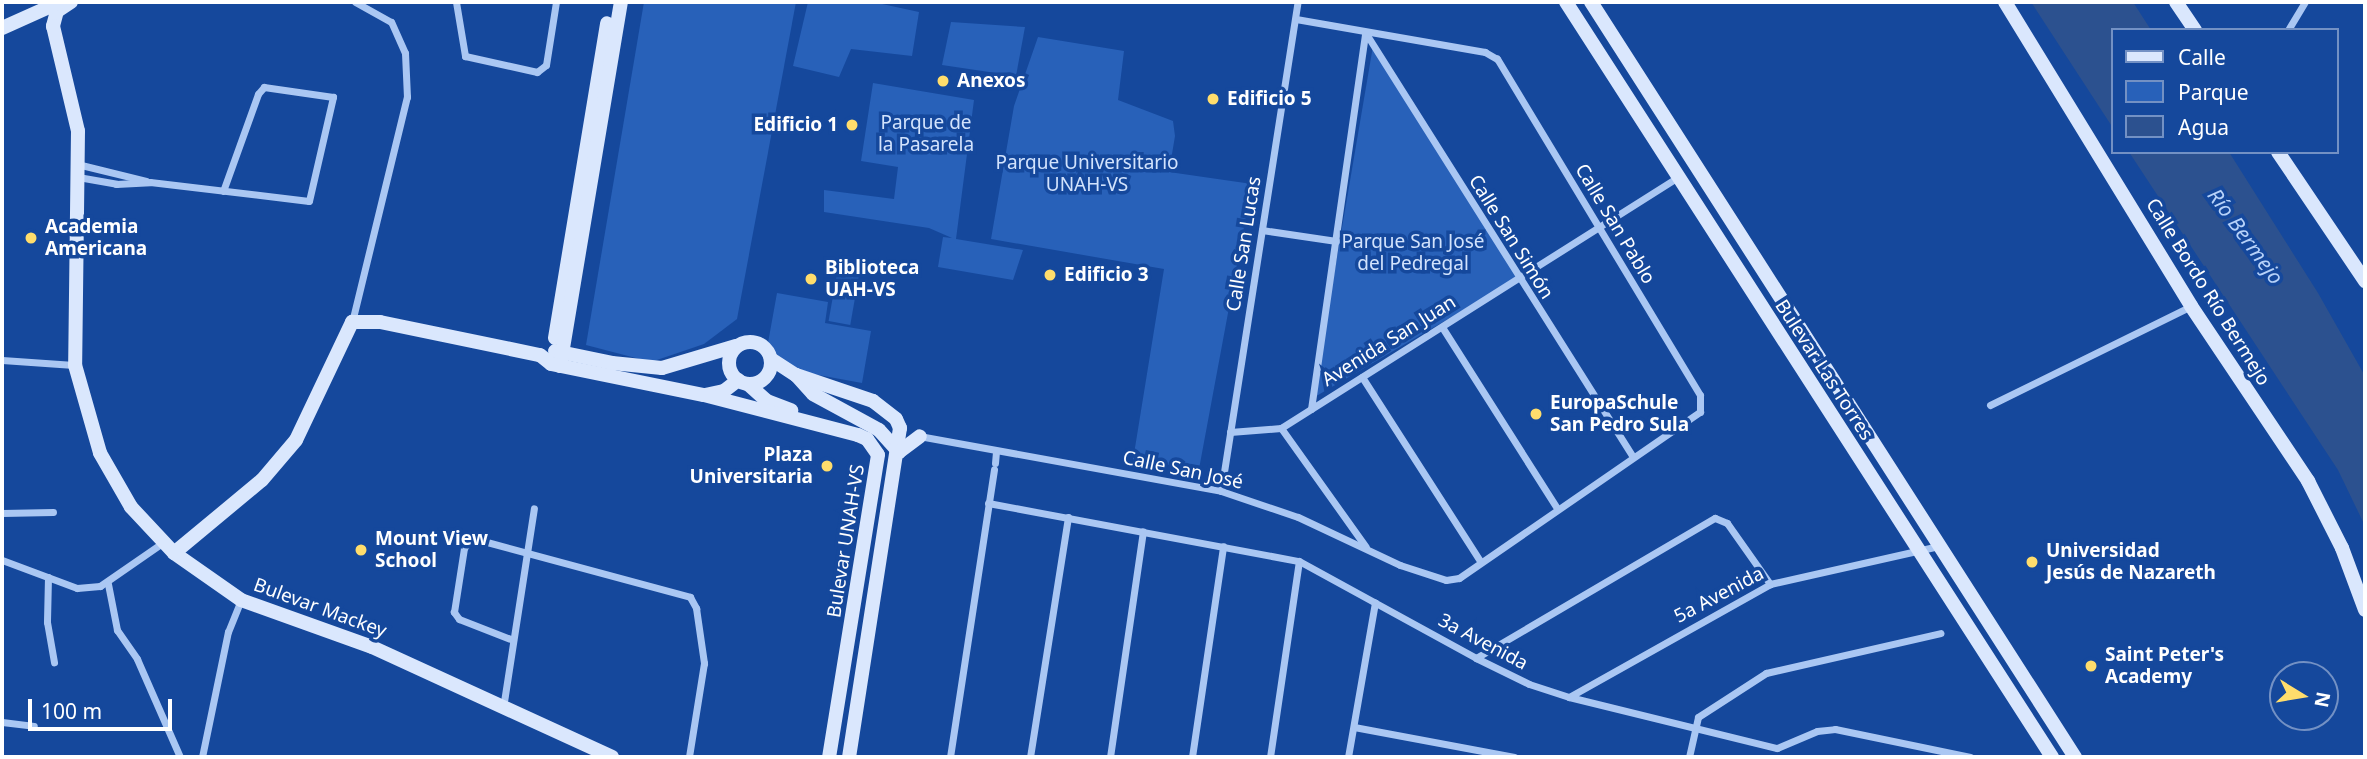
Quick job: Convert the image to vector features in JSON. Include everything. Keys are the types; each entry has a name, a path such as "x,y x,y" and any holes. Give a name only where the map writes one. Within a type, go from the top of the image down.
{"main road":[{"path":"2,29 60,2"},
{"path":"55,39 54,18 71,2"},
{"path":"604,71 611,2"},
{"path":"554,358 604,71 621,2"},
{"name":"Bulevar Las Torres","path":"1566,2 2052,757"},
{"name":"Bulevar Las Torres","path":"1591,2 2075,757"},
{"name":"Calle Bordo Río Bermejo","path":"2005,2 2191,306 2308,481 2342,548 2365,610"},
{"path":"2176,2 2194,28"},
{"path":"2,29 35,22 55,39"},
{"name":"Bulevar Mackey","path":"55,39 76,113 75,365 85,410 104,463 131,507 162,543 241,600 372,647 502,709 612,757"},
{"path":"2278,154 2365,281"},
{"path":"174,553 262,480 296,440 352,323 380,322 554,358 662,368 746,341 760,343 771,359 796,375 883,407 896,419 900,446"},
{"path":"736,346 729,361 743,382 767,401 794,411 802,421"},
{"name":"Bulevar UNAH-VS","path":"554,358 867,439 878,455 829,757"},
{"path":"704,396 743,382 764,379 771,359"},
{"path":"796,375 813,394 879,430 900,446"},
{"path":"900,446 920,436"},
{"name":"Bulevar UNAH-VS","path":"849,757 900,446"}],"street":[{"path":"352,323 353,304 407,97 405,53 391,23 355,2"},
{"path":"456,2 465,56 537,72 546,65 556,2"},
{"name":"Calle San Lucas","path":"1221,491 1298,2"},
{"path":"2289,28 2305,2"},
{"path":"1296,19 1365,32 1311,409"},
{"name":"Calle San Pablo","path":"1365,32 1485,52 1497,60 1703,406 1700,412 1633,457"},
{"name":"Calle San Simón","path":"1365,32 1633,457"},
{"path":"77,170 106,171 150,182 223,191 309,201 333,97 264,87 258,93 223,191"},
{"path":"77,170 104,183 150,182"},
{"path":"104,183 106,171"},
{"name":"Avenida San Juan","path":"1230,432 1281,428 1678,177"},
{"path":"1262,230 1336,241"},
{"path":"1990,405 2191,306"},
{"path":"1442,327 1557,508"},
{"path":"2,360 75,365"},
{"path":"1362,377 1480,561 1633,457"},
{"path":"1281,428 1368,549"},
{"name":"Calle San José","path":"920,436 1221,491 1298,517 1446,580 1459,578 1480,561"},
{"path":"950,757 996,451"},
{"name":"3a Avenida","path":"988,503 1299,561 1476,658 1529,684 1569,697 1777,748 1817,731 1835,729 1970,757"},
{"path":"502,709 534,508"},
{"path":"2,513 53,512"},
{"path":"1030,757 1068,517"},
{"path":"1476,658 1715,518 1727,523 1770,584"},
{"path":"1110,757 1143,531"},
{"path":"513,640 459,619 452,604 467,542 472,538 677,590 694,602 704,663 689,757"},
{"path":"2,560 76,588 108,584 162,543"},
{"path":"1192,757 1223,546"},
{"name":"5a Avenida","path":"1569,697 1770,584 1939,546"},
{"path":"1270,757 1299,561"},
{"path":"48,577 47,622 54,662"},
{"path":"108,584 117,630 137,659 180,757"},
{"path":"202,757 228,632 241,600"},
{"path":"1349,757 1375,601"},
{"path":"1689,757 1695,728 1703,712 1782,666 1940,633"},
{"path":"2,722 34,726"},
{"path":"1354,727 1514,757"}],"green space":[{"path":"644,2 796,2 737,319 704,344 651,362 586,345"},
{"path":"808,2 873,2 919,12 912,56 851,49 839,77 793,66"},
{"path":"951,22 1025,27 1016,76 942,65"},
{"name":"Parque Universitario UNAH-VS","path":"1038,37 1124,51 1118,100 1173,121 1175,136 1169,172 1252,184 1199,469 1133,460 1164,269 991,239 1014,106"},
{"name":"Parque San José del Pedregal","path":"1373,46 1518,278 1313,398"},
{"name":"Parque de la Pasarela","path":"873,83 974,100 956,239 1023,250 1013,280 938,267 943,237 952,238 929,228 824,212 824,190 894,199 898,167 861,161"},
{"path":"839,262 861,266 850,325 829,321"},
{"path":"777,293 828,302 825,323 871,331 862,383 764,365"}],"water":[{"path":"2031,2 2133,2 2150,28 2112,28 2112,126"},
{"name":"Río Bermejo","path":"2130,154 2230,154 2318,293 2365,376 2365,526 2338,470"}],"place":[{"name":"Anexos","path":"943,81"},
{"name":"Edificio 5","path":"1213,99"},
{"name":"Edificio 1","path":"852,125"},
{"name":"Academia Americana","path":"31,238"},
{"name":"Edificio 3","path":"1050,275"},
{"name":"Biblioteca UAH-VS","path":"811,279"},
{"name":"EuropaSchule San Pedro Sula","path":"1536,414"},
{"name":"Plaza Universitaria","path":"827,466"},
{"name":"Mount View School","path":"361,550"},
{"name":"Universidad Jesús de Nazareth","path":"2032,562"},
{"name":"Saint Peter's Academy","path":"2091,666"}]}
